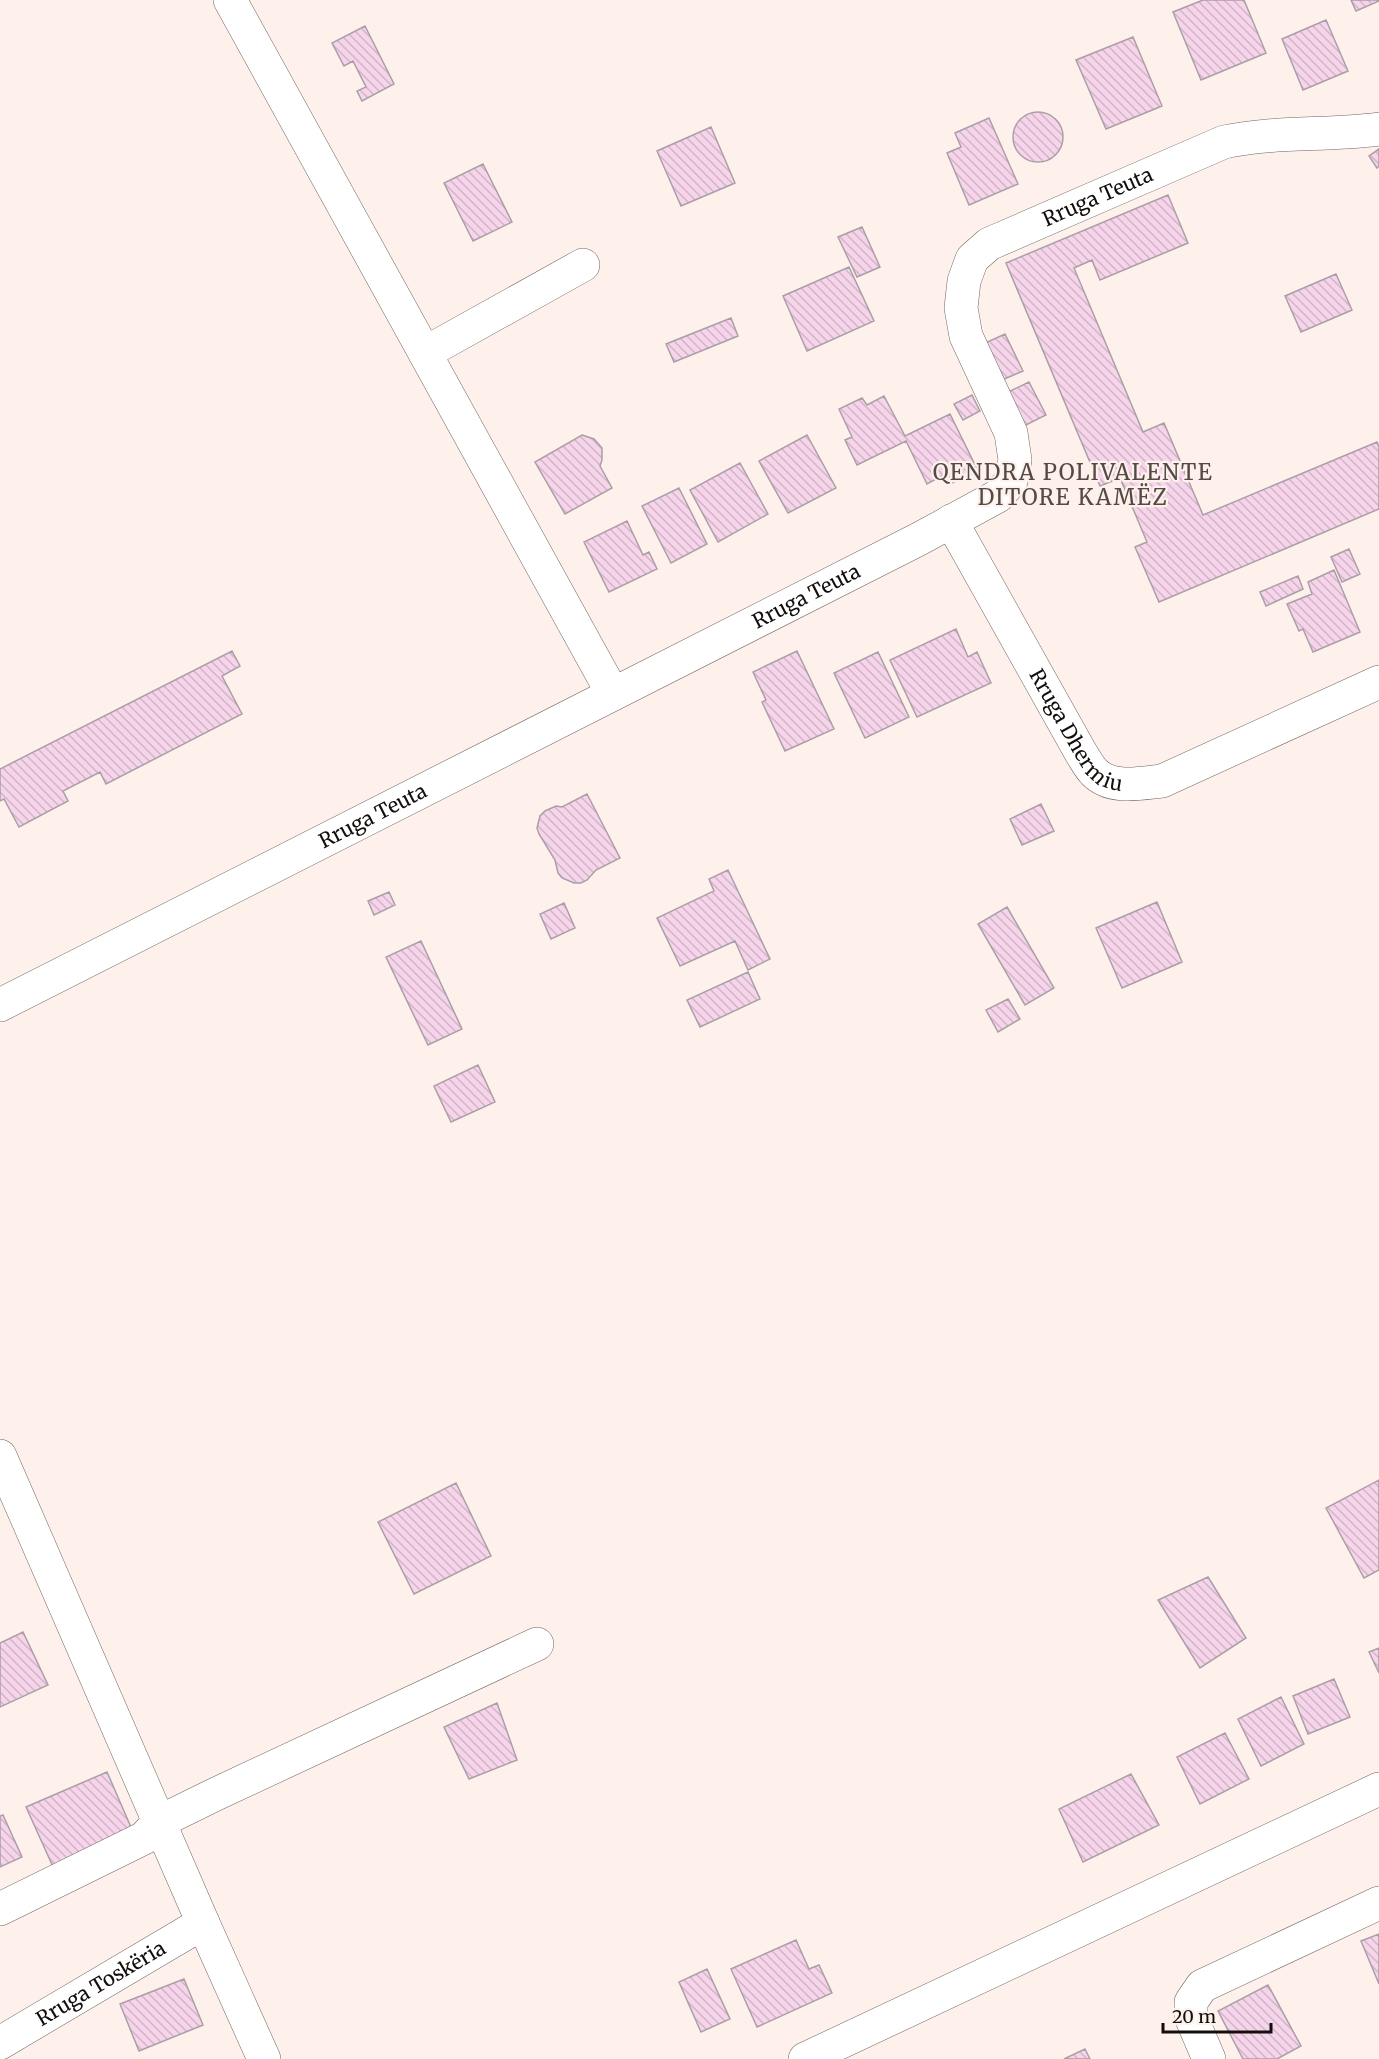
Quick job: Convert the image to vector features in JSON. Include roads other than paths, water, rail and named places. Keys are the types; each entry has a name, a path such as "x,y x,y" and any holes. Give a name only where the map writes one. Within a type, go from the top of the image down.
{"street":[{"path":"230,0 613,694"},
{"name":"Rruga Teuta","path":"0,1005 998,496 1011,481 1015,459 1011,433 966,336 961,308 964,281 972,259 989,244 1224,142 1253,136 1379,129"},
{"path":"425,353 584,265"},
{"name":"Rruga Dhermiu","path":"951,521 1081,753 1095,773 1114,783 1136,784 1162,781 1379,682"},
{"path":"2,1468 264,2059"},
{"path":"0,1909 144,1838 159,1822 537,1644"},
{"path":"805,2059 1379,1789"},
{"path":"1209,2059 1191,2017 1191,2002 1202,1986 1379,1903"},
{"name":"Rruga Toskëria","path":"0,2043 202,1923"}],"district":[{"name":"QENDRA POLIVALENTE DITORE KAMËZ","path":"1073,485"}]}
